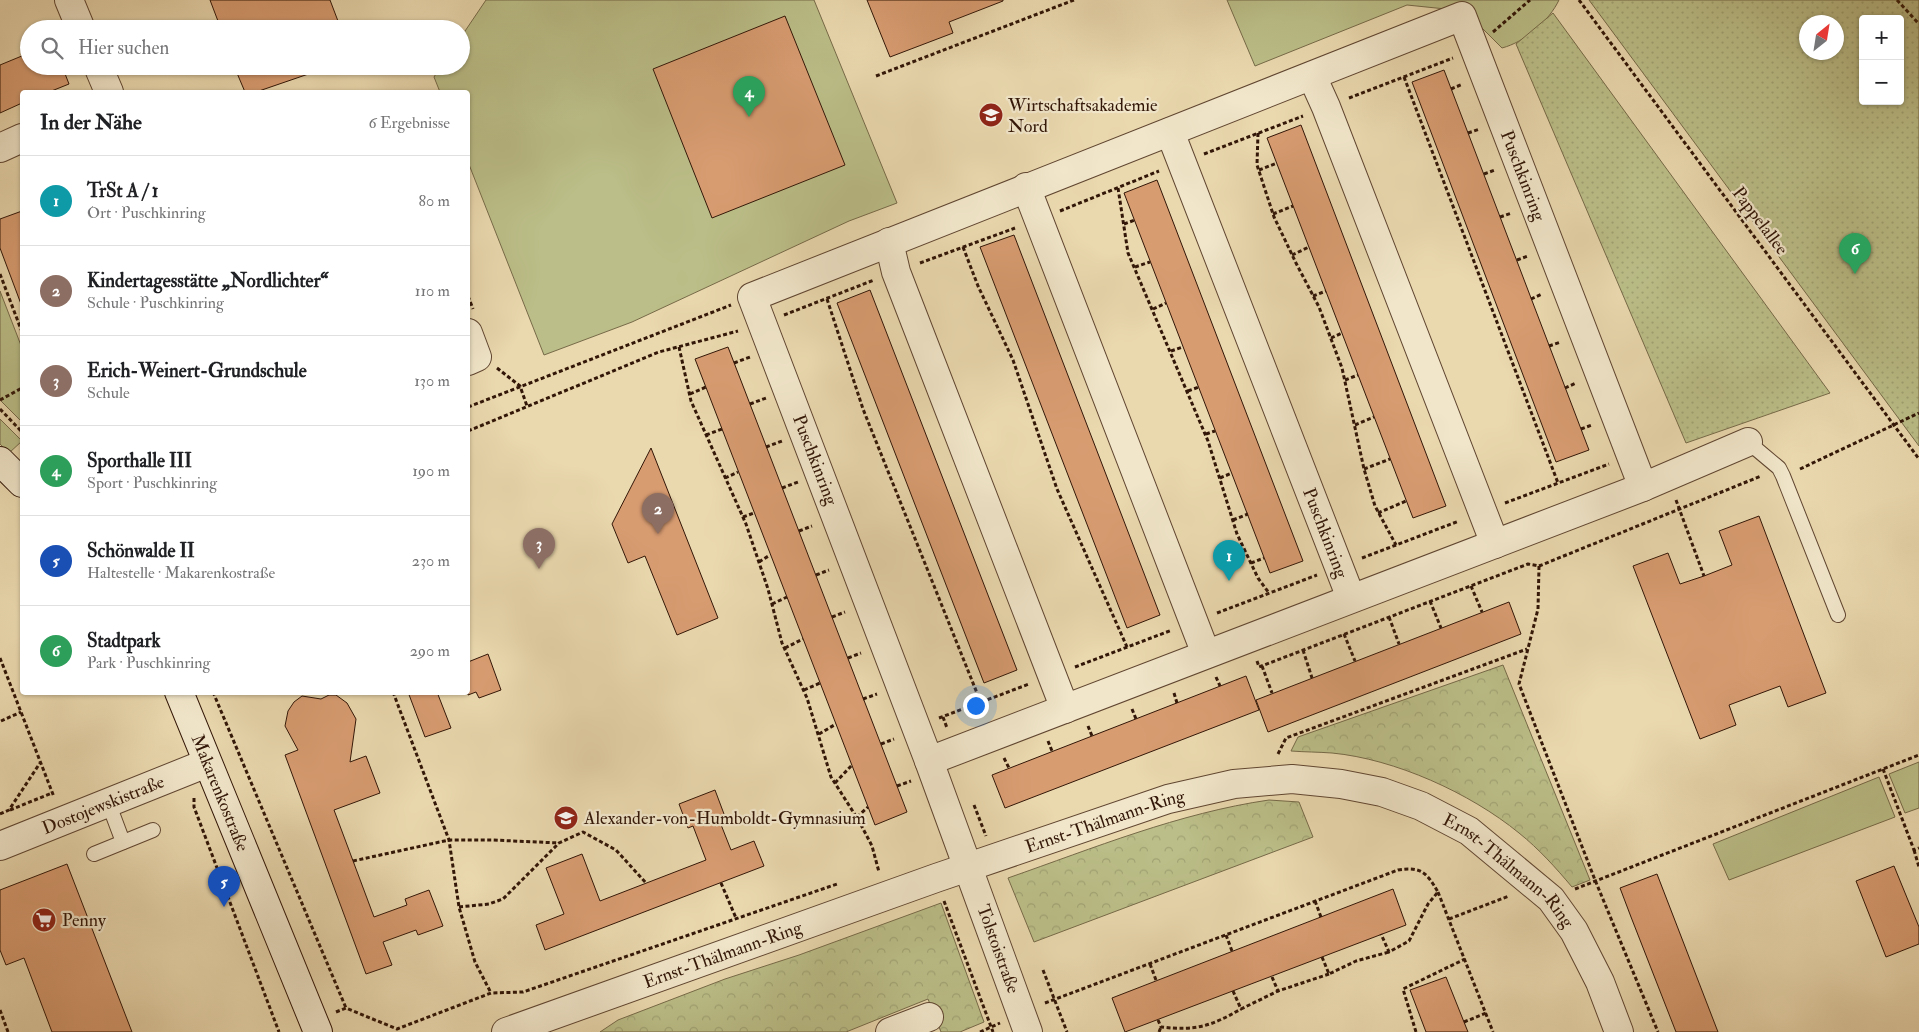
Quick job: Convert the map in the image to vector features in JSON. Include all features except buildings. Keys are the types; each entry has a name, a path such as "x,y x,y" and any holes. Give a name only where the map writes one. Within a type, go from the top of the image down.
{"street":[{"path":"69,0 77,20"},
{"name":"Puschkinring","path":"968,867 922,770 752,297 1462,16 1630,455 1655,482"},
{"path":"102,75 108,90"},
{"path":"1312,76 1326,107 1495,544"},
{"name":"Puschkinring","path":"1170,132 1352,598"},
{"path":"0,148 20,139"},
{"path":"1026,187 1206,654"},
{"path":"889,242 896,272 1065,709"},
{"path":"470,338 477,357 470,360"},
{"name":"Puschkinring","path":"922,770 1065,709 1655,482 1748,442"},
{"path":"0,461 20,481"},
{"name":"Makarenkostraße","path":"180,695 200,766 316,1027"},
{"name":"Dostojewskistraße","path":"0,846 200,766"},
{"name":"Ernst-Thälmann-Ring","path":"506,1032 936,878 1168,799 1234,784 1292,779 1341,784 1382,792 1421,806 1469,831 1551,899 1574,931 1600,982 1619,1032"},
{"name":"Tolstoistraße","path":"968,867 1024,1022"},
{"path":"890,1032 929,1017"}],"lane":[{"path":"1748,442 1779,468 1838,614"},
{"path":"108,802 123,842"},
{"path":"94,854 153,830"}],"path":[{"path":"876,76 1074,0"},
{"path":"470,430 659,352 763,324 896,272 1038,220 1182,162 1475,49 1530,0"},
{"name":"Pappelallee","path":"1579,0 1919,459"},
{"path":"1897,0 1919,24"},
{"path":"1404,77 1558,483"},
{"path":"1451,89 1466,83"},
{"path":"1468,133 1483,128"},
{"path":"1258,133 1257,164 1273,214 1331,338 1345,380 1374,506 1396,545"},
{"path":"1259,170 1277,163"},
{"path":"1484,174 1498,169"},
{"path":"1118,188 1128,253 1206,434 1233,520 1258,578 1269,593"},
{"path":"1273,214 1293,206"},
{"path":"1500,218 1515,212"},
{"path":"1124,224 1135,220"},
{"path":"963,247 978,286 1013,360 1057,490 1127,647"},
{"path":"1292,255 1309,247"},
{"path":"1516,260 1531,255"},
{"path":"1135,267 1150,262"},
{"path":"0,274 20,327"},
{"path":"1313,296 1326,290"},
{"path":"1531,299 1545,293"},
{"path":"470,406 752,297"},
{"path":"827,299 863,409 981,703"},
{"path":"1153,309 1166,303"},
{"path":"1331,338 1342,333"},
{"path":"1549,346 1564,341"},
{"path":"679,347 690,394 743,518 759,562 785,648 804,690 819,734 831,777 857,817 872,846 879,872"},
{"path":"1171,351 1183,347"},
{"path":"734,363 752,356"},
{"path":"1345,380 1358,375"},
{"path":"1565,388 1579,382"},
{"path":"1188,391 1199,386"},
{"path":"690,394 706,388"},
{"path":"0,400 20,389"},
{"path":"750,404 768,397"},
{"path":"0,408 20,430"},
{"path":"1783,476 1814,464 1919,413"},
{"path":"1355,425 1374,417"},
{"path":"1581,429 1595,424"},
{"path":"706,435 722,430"},
{"path":"1206,434 1215,431"},
{"path":"766,447 784,440"},
{"path":"881,744 1053,675 1630,455"},
{"path":"1364,469 1390,459"},
{"path":"725,478 738,472"},
{"path":"1220,478 1232,473"},
{"path":"782,488 800,481"},
{"path":"1655,482 1704,576"},
{"path":"1378,512 1406,501"},
{"path":"743,518 754,512"},
{"path":"1233,520 1248,514"},
{"path":"799,531 817,524"},
{"path":"759,562 770,555"},
{"path":"1251,562 1264,558"},
{"path":"1539,566 1538,609 1519,684 1595,880 1658,1032"},
{"path":"816,575 834,569"},
{"path":"1471,586 1482,612"},
{"path":"772,604 787,598"},
{"path":"1430,601 1441,628"},
{"path":"832,617 850,610"},
{"path":"1389,617 1399,644"},
{"path":"1344,634 1355,661"},
{"path":"785,648 803,639"},
{"path":"1278,754 1286,738 1528,648"},
{"path":"1303,650 1312,678"},
{"path":"848,658 866,651"},
{"path":"0,658 52,793 66,819"},
{"path":"1262,666 1272,693"},
{"path":"804,690 820,683"},
{"path":"864,699 882,692"},
{"path":"213,695 346,1008 398,1031 491,993 523,992 843,883"},
{"path":"394,695 449,840 459,907 475,962 491,993"},
{"path":"1,721 21,712"},
{"path":"819,734 836,724"},
{"path":"1449,919 1516,893 1551,899 1595,880 1919,755"},
{"path":"1004,758 1009,768"},
{"path":"9,810 40,762"},
{"path":"835,783 852,765"},
{"path":"200,766 194,807 279,1032"},
{"path":"1884,769 1919,867"},
{"path":"897,786 922,770"},
{"path":"0,814 52,793"},
{"path":"857,817 868,808"},
{"path":"459,907 489,904 503,898 559,844 582,832 616,850 646,883"},
{"path":"353,861 449,840 492,840 559,844"},
{"path":"1914,850 1919,848"},
{"path":"1024,1022 1054,1000 1398,870 1410,868 1421,870 1430,878 1438,892 1493,1032"},
{"path":"870,874 887,869"},
{"path":"936,878 993,1032"},
{"path":"721,883 736,918"},
{"path":"1162,1027 1184,1030 1218,1022 1278,991 1329,974 1356,961 1389,952 1409,941 1428,904 1438,892"},
{"path":"1315,901 1321,917"},
{"path":"1381,934 1389,952"},
{"path":"1226,935 1232,951"},
{"path":"1322,957 1329,974"},
{"path":"1416,1032 1403,989 1465,960"},
{"path":"1150,964 1156,980"},
{"path":"1043,970 1067,1032"},
{"path":"1272,977 1278,991"},
{"path":"1234,992 1241,1009"},
{"path":"316,1027 346,1008"},
{"path":"0,1010 8,1032"},
{"path":"1464,1022 1486,1013"},
{"path":"1158,1020 1162,1027"},
{"path":"1159,1032 1162,1027"}],"green space":[{"path":"486,0 814,0 897,203 849,221 632,322 544,355 470,167 470,90 439,90 434,77 435,75 470,75 470,24"},
{"path":"1227,0 1559,0 1543,23 1528,36 1502,48 1465,11 1407,5 1255,66"},
{"path":"1589,0 1919,0 1919,446"},
{"path":"1553,13 1830,393 1686,443 1516,44"},
{"path":"0,291 20,343 20,420 0,400"},
{"path":"0,419 20,439 20,443 9,453 0,444"},
{"path":"1503,665 1590,880 1572,887 1547,859 1519,833 1478,804 1431,780 1381,762 1332,753 1291,751 1298,737"},
{"path":"1919,762 1919,808 1905,813 1889,774"},
{"path":"1879,777 1895,817 1729,880 1713,844"},
{"path":"1269,800 1299,802 1313,837 1034,942 1008,878 1170,822 1202,813"},
{"path":"941,903 984,1022 960,1032 941,1032 928,999 846,1032 600,1032 618,1020 725,979 799,955"}],"place":[{"name":"Wirtschaftsakademie Nord","path":"991,115"},
{"name":"Sporthalle III","path":"749,117"},
{"name":"Stadtpark","path":"1855,274"},
{"name":"Kindertagesstätte „Nordlichter“","path":"658,534"},
{"name":"Erich-Weinert-Grundschule","path":"539,569"},
{"name":"TrSt A / 1","path":"1229,581"},
{"name":"Alexander-von-Humboldt-Gymnasium","path":"566,818"},
{"name":"Schönwalde II","path":"224,907"},
{"name":"Penny","path":"44,920"}]}
